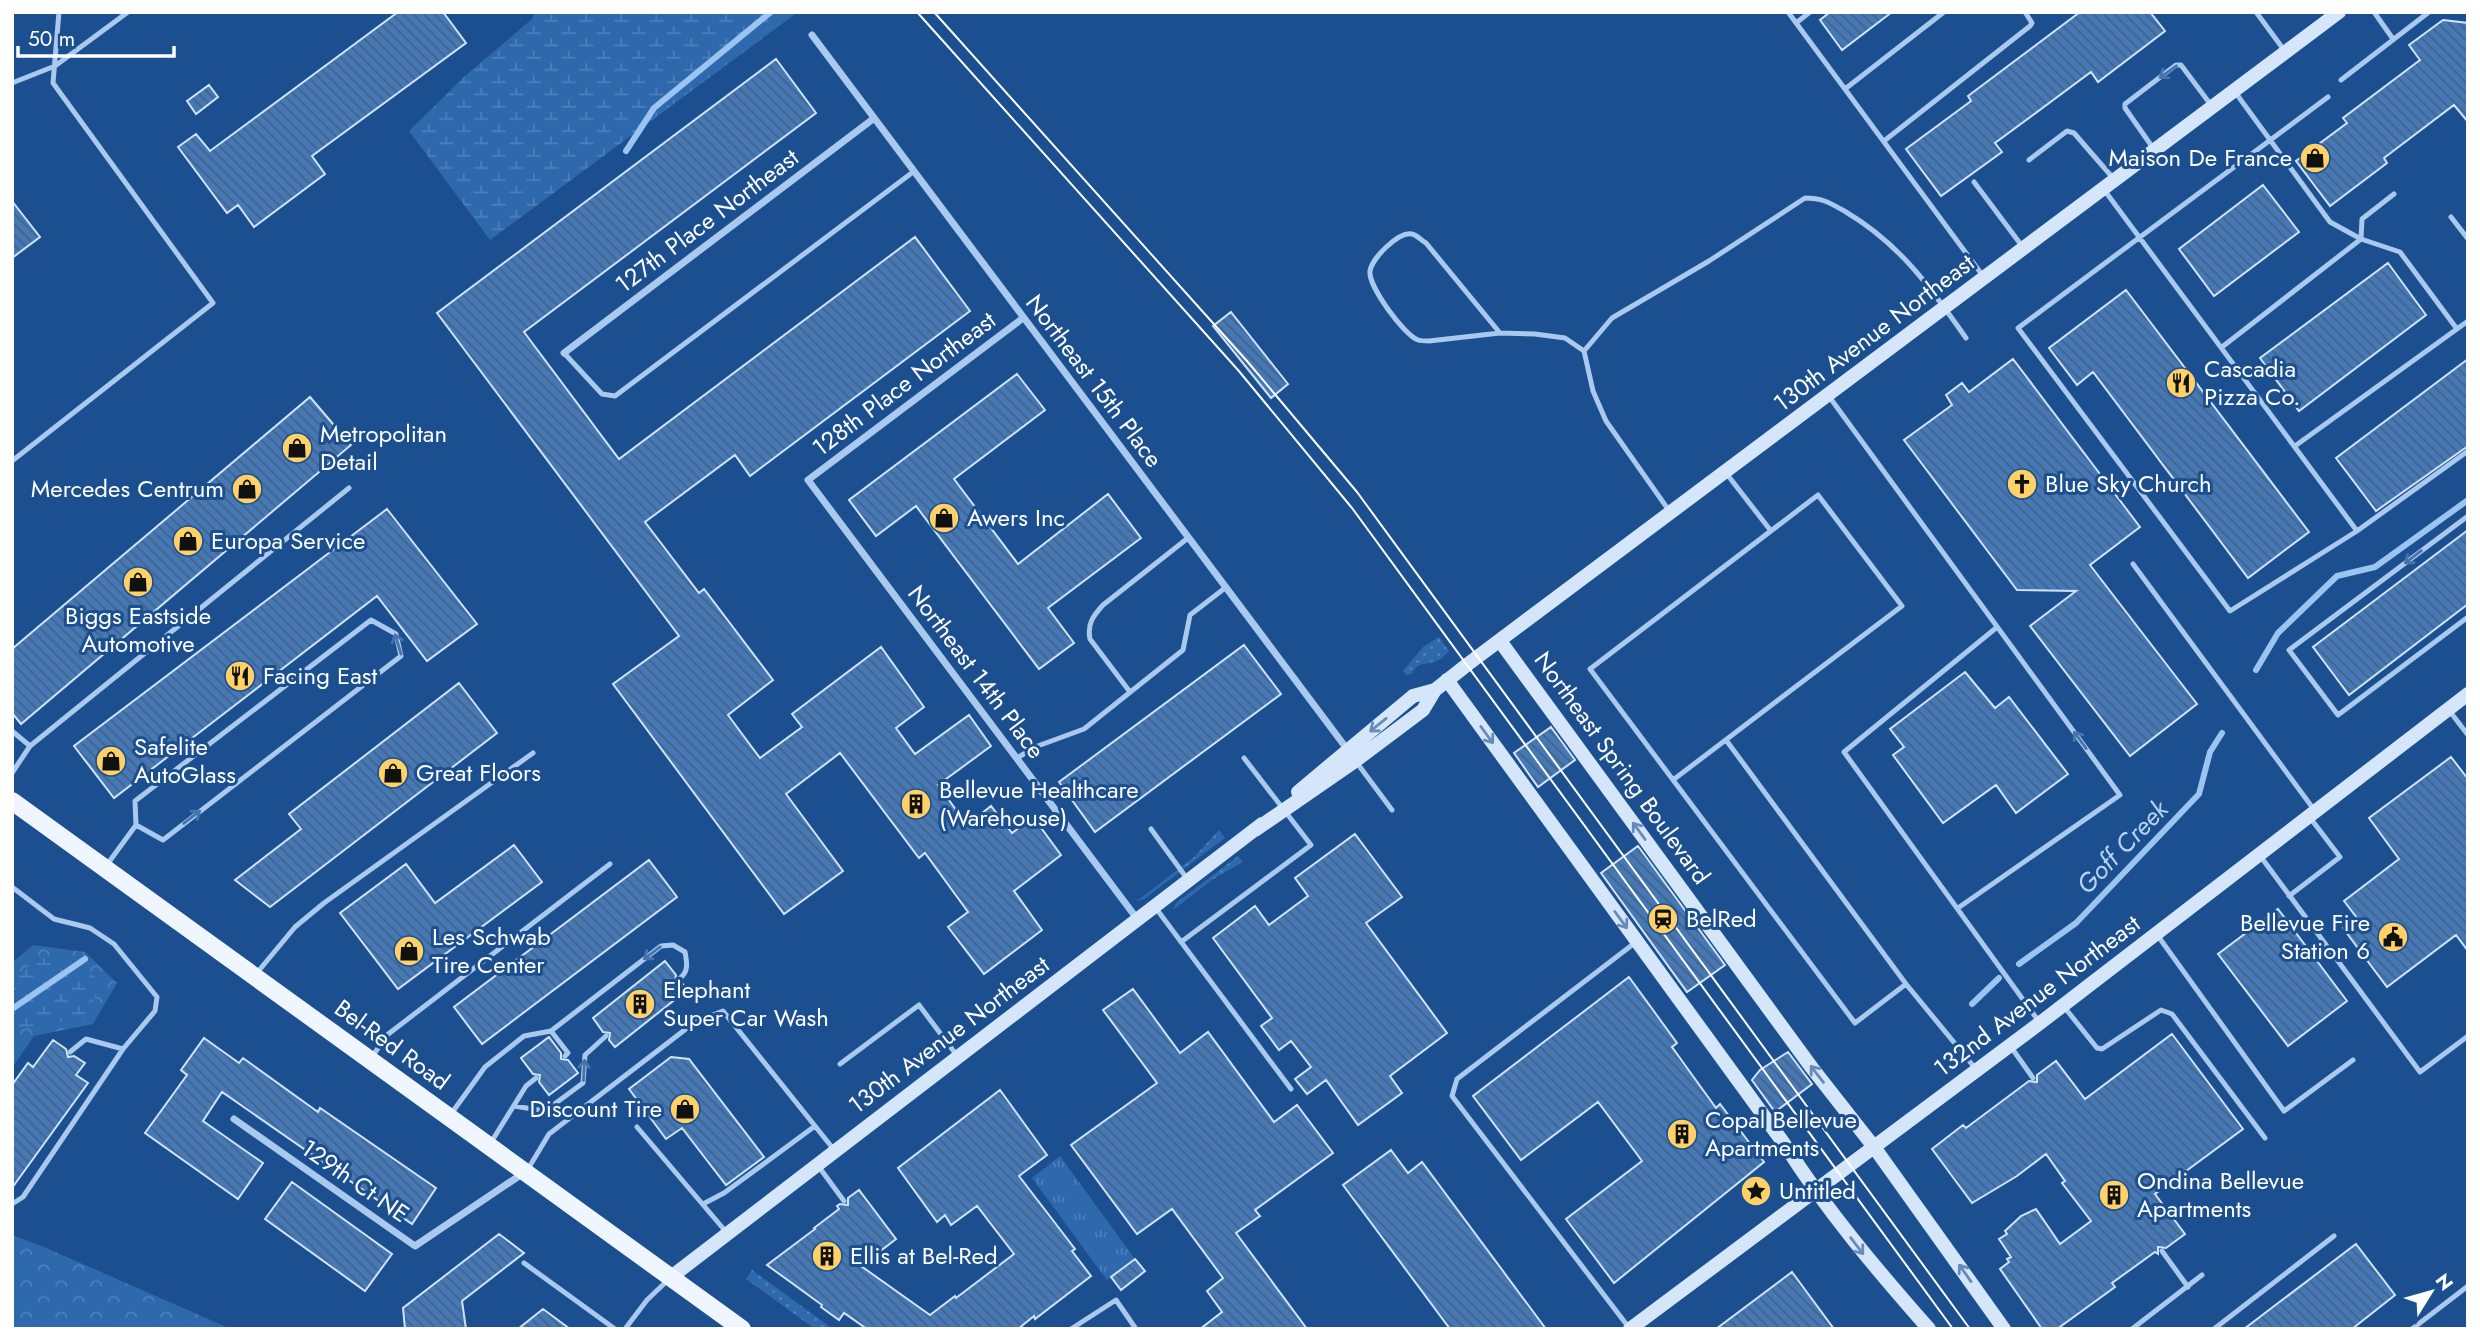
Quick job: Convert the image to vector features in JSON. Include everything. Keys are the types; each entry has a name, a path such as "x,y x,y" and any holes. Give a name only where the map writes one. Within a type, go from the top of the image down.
{"main road":[{"name":"Bel-Red Road","path":"12,801 743,1329"}],"street":[{"name":"130th Avenue Northeast","path":"671,1277 1351,755 1423,710 1435,690 1447,680 2339,12"},
{"name":"Northeast 15th Place","path":"812,34 1351,755"},
{"name":"127th Place Northeast","path":"564,354 873,119"},
{"name":"128th Place Northeast","path":"808,480 1023,318"},
{"name":"Northeast 14th Place","path":"808,480 1138,920"},
{"name":"Northeast Spring Boulevard","path":"1500,640 1812,1068 1874,1147 2004,1329"},
{"path":"1447,680 1785,1145 1815,1192 1863,1255 1929,1329"},
{"name":"132nd Avenue Northeast","path":"1637,1327 2040,1023 2468,694"},
{"name":"129th Ct NE","path":"234,1119 415,1246 526,1172"}],"lane":[{"path":"12,461 213,303 54,83 59,12"},
{"path":"12,83 55,66 128,12"},
{"path":"1788,12 1985,279"},
{"path":"1796,23 1811,12"},
{"path":"1845,89 1944,12"},
{"path":"1884,141 2030,26 2031,19 2025,12"},
{"path":"2256,12 2286,53"},
{"path":"2374,12 2393,39"},
{"path":"2341,80 2429,12"},
{"path":"2154,151 2124,108 2176,65 2181,65 2213,107"},
{"path":"2235,92 2330,222 2361,239 2400,252 2456,329"},
{"path":"2328,97 2018,328 2231,611 2357,531 2468,451"},
{"path":"2029,160 2067,131 2074,133 2109,184 2139,237 2357,531"},
{"path":"564,354 602,394 615,396 914,172"},
{"path":"1974,182 2024,249"},
{"path":"2222,347 2361,239 2362,219 2394,194"},
{"path":"1584,351 1612,317 1709,261 1805,198 1821,198 1862,222 1904,256 1966,338"},
{"path":"2451,217 2468,239"},
{"path":"1500,333 1426,243 1413,234 1404,234 1380,252 1370,271 1372,287 1405,330 1417,340 1500,333 1535,334 1565,338 1584,351 1593,391 1606,421 1670,512"},
{"path":"2295,446 2468,321"},
{"path":"1828,395 2120,795 1958,908"},
{"path":"1725,472 1771,531"},
{"path":"12,773 30,746 349,488"},
{"path":"1673,780 1902,607 1818,495 1590,669 1673,780 1856,1023 1906,984"},
{"path":"2468,516 2289,650 2338,715 2468,617"},
{"path":"1130,692 1090,639 1088,629 1093,616 1103,605 1188,538"},
{"path":"2133,564 2340,857 2289,896"},
{"path":"1017,758 1035,747 1084,729 1183,650 1190,615 1225,588"},
{"path":"105,867 136,825 135,801 371,620 396,634 401,656 163,840 136,825"},
{"path":"1996,628 1844,752 2040,1023"},
{"path":"2448,709 2468,736"},
{"path":"12,731 30,746"},
{"path":"1726,740 1906,984 1977,1070"},
{"path":"254,976 295,927 324,903 533,752"},
{"path":"1351,755 1392,810"},
{"path":"1181,942 1311,845 1244,758"},
{"path":"1151,829 1189,881"},
{"path":"2259,855 2420,1072 2468,1036"},
{"path":"370,1059 387,1035 610,864"},
{"path":"12,887 54,919 90,928 114,944 157,997 155,1011 123,1049 23,1197 12,1204"},
{"path":"1155,907 1291,1089"},
{"path":"2156,934 2284,1111 2353,1060"},
{"path":"1637,942 1457,1079 1452,1096 1637,1327"},
{"path":"449,1116 485,1067 524,1036 551,1031 661,946 673,945 685,952 688,965 679,979"},
{"path":"840,1064 919,1005 958,1057"},
{"path":"2063,1005 2097,1048 2102,1049 2161,1010 2172,1014 2264,1138"},
{"path":"526,1172 549,1134 695,1022 723,1011 835,1151"},
{"path":"551,1031 568,1053 565,1056"},
{"path":"514,1106 545,1111 583,1083 585,1055 606,1036"},
{"path":"69,1052 86,1039 123,1049"},
{"path":"2010,1045 2034,1078"},
{"path":"489,1145 526,1086 536,1078"},
{"path":"703,1204 724,1193 815,1126"},
{"path":"637,1127 727,1233"},
{"path":"817,1165 844,1201"},
{"path":"2214,1329 2334,1236"},
{"path":"2162,1251 2188,1287"},
{"path":"524,1263 615,1329"},
{"path":"2133,1329 2202,1275"},
{"path":"625,1329 647,1300 671,1277"},
{"path":"2412,1329 2468,1286"},
{"path":"1071,1329 1116,1300 1136,1329"},
{"path":"599,1329 606,1323"}],"green space":[{"path":"535,12 798,12 490,240 409,131 465,76 532,19"},
{"path":"1439,637 1449,651 1439,660 1420,665 1412,674 1406,675 1403,671 1423,647"},
{"path":"1219,830 1225,838 1144,899 1137,901 1194,857"},
{"path":"1238,856 1243,862 1212,880 1173,910 1176,903"},
{"path":"33,945 85,952 117,983 93,1024 34,1036 12,1068 12,1034 22,1028 84,1018 38,958 12,981 12,963"},
{"path":"38,958 77,960 102,984 84,1018 22,1028 12,1034 12,981"},
{"path":"1060,1156 1135,1259 1107,1280 1032,1178"},
{"path":"12,1235 44,1247 231,1329 12,1329"},
{"path":"752,1270 833,1329 815,1329 746,1279"}],"building":[{"path":"398,12 443,12 466,43 312,156 325,174 254,227 238,205 227,213 178,147 196,134 210,151"},
{"path":"1830,12 1892,12 1842,50 1820,20"},
{"path":"2080,12 2150,12 2165,31 2098,82 2091,72 1995,143 2002,152 1941,196 1906,149 1971,101 1968,96"},
{"path":"2443,20 2468,23 2468,122 2454,105 2384,158 2387,163 2330,206 2296,161 2347,123 2343,118 2420,60 2409,45"},
{"path":"776,59 816,113 524,332 619,459 915,237 970,311 750,476 735,455 645,522 699,593 704,589 773,680 728,715 760,758 802,727 792,714 881,647 924,707 896,728 915,754 969,715 991,746 938,785 967,825 991,806 1012,833 1033,817 1061,855 1014,891 1042,930 984,974 948,927 968,912 925,853 919,858 840,753 786,794 843,871 784,914 613,684 679,636 437,313"},
{"path":"209,85 218,97 196,114 187,101"},
{"path":"2263,185 2299,232 2214,296 2179,249"},
{"path":"12,201 40,237 12,258"},
{"path":"2388,263 2426,315 2299,411 2260,358"},
{"path":"2126,290 2309,532 2248,578 2093,372 2077,385 2049,348"},
{"path":"1231,312 1288,384 1271,398 1213,326"},
{"name":"Blue Sky Church","path":"2013,359 2140,527 2090,565 2197,704 2130,756 2030,626 2076,591 2017,590 1904,440 1952,405 1946,395 1962,383 1969,392"},
{"path":"2468,359 2468,446 2376,511 2336,458"},
{"path":"1017,374 1045,410 954,479 1018,564 1108,494 1141,538 1048,608 1074,643 1039,669 916,506 876,536 849,500"},
{"path":"310,397 351,445 21,724 12,713 12,649"},
{"path":"387,509 477,624 427,661 377,596 114,798 74,746"},
{"path":"2468,530 2468,604 2349,695 2313,647"},
{"path":"1244,645 1281,694 1095,832 1059,782"},
{"path":"1965,672 1995,708 2009,697 2068,774 2016,813 1996,785 1943,823 1893,755 1904,747 1890,729"},
{"name":"Great Floors","path":"459,683 497,733 270,907 235,880 301,829 289,814"},
{"path":"1551,727 1575,760 1538,787 1514,753"},
{"path":"2451,757 2468,779 2468,951 2456,935 2387,987 2343,928 2357,918 2344,901 2399,859 2369,818"},
{"path":"1355,834 1402,897 1366,923 1447,1033 1390,1076 1402,1093 1358,1125 1326,1080 1307,1094 1295,1079 1311,1067 1291,1041 1279,1050 1261,1026 1272,1018 1213,938 1255,906 1269,925 1308,896 1295,878"},
{"name":"Les Schwab Tire Center","path":"514,845 542,882 398,989 340,913 406,864 435,903"},
{"path":"1638,846 1725,965 1687,992 1601,873"},
{"path":"649,860 677,897 482,1044 454,1007"},
{"path":"2278,909 2347,1001 2288,1046 2218,954"},
{"name":"Elephant Super Car Wash","path":"665,961 676,975 675,982 682,983 687,990 615,1047 609,1040 610,1033 603,1032 593,1018"},
{"name":"Copal Bellevue Apartments","path":"1629,977 1677,1043 1672,1047 1716,1108 1720,1104 1764,1162 1614,1283 1566,1219 1642,1161 1598,1102 1521,1160 1473,1096"},
{"path":"1133,989 1180,1053 1208,1032 1274,1122 1297,1105 1333,1153 1255,1210 1260,1216 1236,1233 1307,1329 1200,1329 1222,1312 1207,1291 1223,1278 1172,1209 1137,1234 1071,1145 1157,1083 1103,1010"},
{"name":"Ondina Bellevue Apartments","path":"2172,1034 2243,1129 2155,1194 2185,1234 2166,1248 2158,1247 2158,1254 2155,1252 2112,1283 2115,1287 2057,1329 2042,1329 2000,1269 2011,1257 1999,1239 2007,1234 2005,1231 2021,1216 2036,1209 2060,1244 2091,1221 2062,1183 2065,1181 2046,1154 2017,1176 1972,1203 1932,1149 1963,1125 1966,1128 2029,1081 2037,1082 2037,1075 2056,1061 2085,1099"},
{"path":"549,1037 561,1053 561,1059 568,1060 578,1073 549,1095 539,1082 540,1075 533,1074 521,1058"},
{"path":"204,1038 239,1063 243,1058 318,1112 320,1108 436,1188 412,1224 222,1092 203,1121 263,1163 238,1199 145,1133 187,1075 181,1070"},
{"path":"53,1040 66,1049 68,1057 74,1056 85,1063 76,1075 88,1083 12,1188 12,1085 28,1063 33,1067"},
{"path":"1788,1052 1812,1084 1775,1112 1752,1080 1760,1070"},
{"name":"Discount Tire","path":"671,1057 689,1059 764,1157 726,1185 682,1128 666,1139 629,1089"},
{"name":"Ellis at Bel-Red","path":"1000,1090 1047,1155 1019,1176 1075,1249 1072,1251 1091,1276 1035,1319 1034,1316 1018,1329 867,1329 844,1313 839,1320 767,1265 839,1209 837,1206 848,1205 848,1198 859,1190 896,1239 861,1266 930,1315 955,1296 956,1298 1014,1254 977,1206 951,1225 945,1215 937,1222 898,1168"},
{"path":"1391,1150 1408,1173 1422,1162 1546,1329 1450,1329 1343,1185"},
{"path":"292,1182 392,1254 365,1291 265,1219"},
{"path":"499,1234 524,1253 462,1301 466,1329 405,1329 403,1308"},
{"path":"2356,1244 2395,1295 2352,1329 2244,1329"},
{"path":"1135,1259 1145,1271 1121,1290 1111,1277"},
{"path":"1792,1272 1834,1329 1716,1329"},
{"path":"543,1309 570,1329 518,1329"}],"waterway":[{"path":"626,151 654,108 771,12"},
{"name":"Goff Creek","path":"2256,670 2278,633 2337,576 2375,567 2468,500"},
{"name":"Goff Creek","path":"2019,964 2076,923 2199,794 2210,752 2222,733"},
{"path":"12,1009 85,959"},
{"name":"Goff Creek","path":"1972,1004 1999,978"}],"tram line":[{"path":"917,12 1238,370 1352,508 1953,1329"},
{"path":"934,12 1247,361 1357,492 1970,1329"}],"place":[{"name":"Maison De France","path":"2315,158"},
{"name":"Cascadia Pizza Co.","path":"2181,383"},
{"name":"Metropolitan Detail","path":"297,448"},
{"name":"Blue Sky Church","path":"2022,484"},
{"name":"Mercedes Centrum","path":"247,489"},
{"name":"Awers Inc","path":"944,518"},
{"name":"Europa Service","path":"188,541"},
{"name":"Biggs Eastside Automotive","path":"138,582"},
{"name":"Facing East","path":"240,676"},
{"name":"Safelite AutoGlass","path":"111,761"},
{"name":"Great Floors","path":"393,773"},
{"name":"Bellevue Healthcare (Warehouse)","path":"916,804"},
{"name":"BelRed","path":"1663,919"},
{"name":"Bellevue Fire Station 6","path":"2393,937"},
{"name":"Les Schwab Tire Center","path":"409,951"},
{"name":"Elephant Super Car Wash","path":"640,1004"},
{"name":"Discount Tire","path":"685,1109"},
{"name":"Copal Bellevue Apartments","path":"1682,1134"},
{"name":"Untitled","path":"1756,1191"},
{"name":"Ondina Bellevue Apartments","path":"2114,1195"},
{"name":"Ellis at Bel-Red","path":"827,1256"}]}
